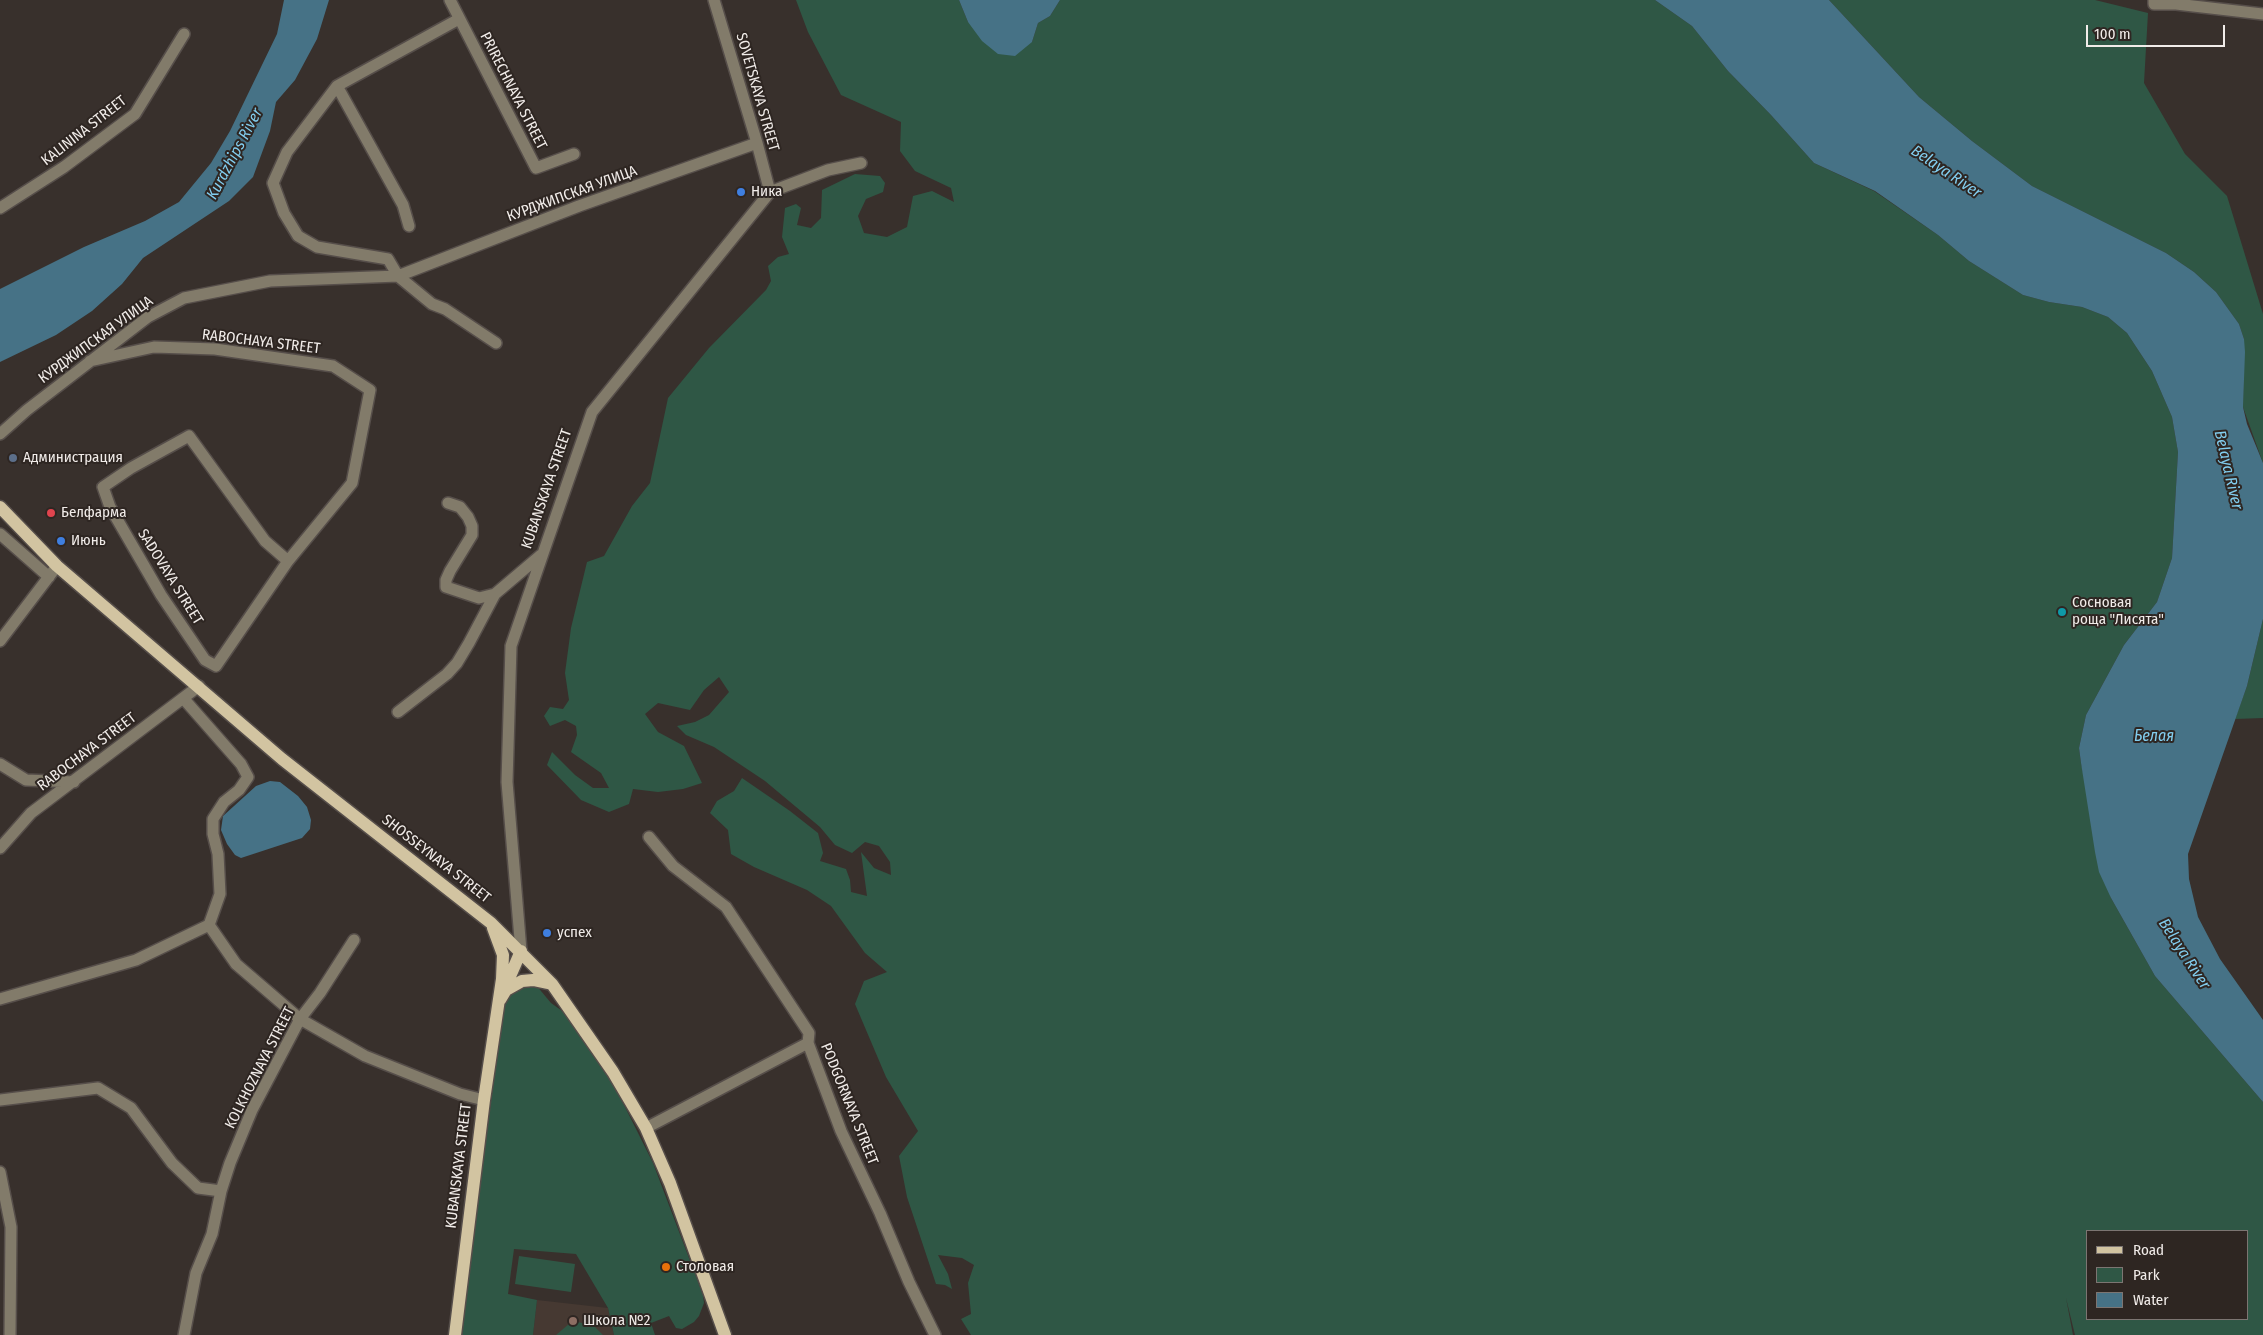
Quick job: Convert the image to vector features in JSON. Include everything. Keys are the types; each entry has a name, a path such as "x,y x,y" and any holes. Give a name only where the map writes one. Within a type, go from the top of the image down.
{"main road":[{"name":"SHOSSEYNAYA STREET","path":"0,506 57,566 282,759 491,923 552,984 613,1072 646,1128 670,1183 725,1335"},
{"path":"491,923 503,955 499,1002"},
{"path":"499,1002 521,951"},
{"path":"499,1002 506,990 518,982 533,980 552,984"},
{"name":"KUBANSKAYA STREET","path":"455,1335 484,1100 499,1002"}],"street":[{"name":"PRIRECHNAYA STREET","path":"450,0 536,168 574,154"},
{"name":"SOVETSKAYA STREET","path":"714,0 770,192"},
{"path":"2154,0 2154,4 2263,14"},
{"path":"459,19 337,86 287,152 273,183 284,213 298,236 317,247 388,260 398,276 432,304 445,309 496,343"},
{"name":"KALININA STREET","path":"0,208 64,167 135,114 184,34"},
{"path":"337,86 403,205 409,226"},
{"name":"КУРДЖИПСКАЯ УЛИЦА","path":"0,434 148,317 184,298 270,281 398,276 579,206 757,143"},
{"path":"770,192 828,170 861,163"},
{"name":"KUBANSKAYA STREET","path":"521,951 507,782 511,646 592,412 770,192"},
{"name":"RABOCHAYA STREET","path":"90,361 154,347 215,349 333,366 370,390 352,483 288,561 216,666"},
{"name":"SADOVAYA STREET","path":"216,666 205,660 161,595 110,507 104,487 131,468 189,436 265,541 288,561"},
{"path":"448,503 460,507 468,517 472,526 472,535 450,571 446,580 446,587 479,598 495,594"},
{"path":"0,534 49,577"},
{"path":"398,712 447,674 457,662 495,594 541,555"},
{"path":"0,640 57,566"},
{"name":"RABOCHAYA STREET","path":"0,848 31,813 199,686"},
{"path":"0,999 136,960 209,925 220,894 218,854 213,834 213,819 224,802 239,790 248,777 241,764 183,698"},
{"path":"0,764 26,780 74,782"},
{"name":"PODGORNAYA STREET","path":"649,837 673,866 726,907 809,1033 808,1043 841,1131 880,1213 908,1282 935,1335"},
{"path":"209,925 236,964 300,1019 365,1056 460,1094 484,1100"},
{"name":"KOLKHOZNAYA STREET","path":"184,1335 196,1273 212,1234 220,1191 252,1110 300,1019 320,993 354,940"},
{"path":"646,1128 808,1043"},
{"path":"0,1100 98,1088 131,1108 172,1163 198,1188 220,1191"},
{"path":"0,1172 11,1227 10,1335"}],"shaded area":[{"name":"Школа №2","path":"537,1300 608,1308 614,1335 533,1335"}],"green space":[{"path":"796,0 959,0 968,22 1032,42 1038,23 1050,16 1060,0 1655,0 1692,26 1728,71 1814,163 1874,191 1938,235 1969,261 2023,295 2049,302 2082,307 2108,317 2127,333 2152,371 2172,417 2178,452 2172,558 2157,602 2124,645 2086,715 2079,748 2081,763 2111,898 2155,976 2263,1102 2263,1335 2075,1335 2066,1298 2073,1335 971,1335 961,1319 971,1314 968,1283 974,1265 962,1258 938,1255 948,1274 952,1289 945,1285 936,1284 907,1197 899,1156 918,1131 886,1077 855,1004 864,981 887,972 865,953 831,906 807,890 754,867 731,854 728,830 710,813 717,801 734,791 742,778 818,833 823,853 820,861 846,869 850,880 851,892 867,896 861,852 874,868 891,875 890,862 879,846 865,842 852,853 835,845 820,827 765,781 714,747 686,735 677,726 695,722 709,715 729,692 719,677 704,690 690,710 658,703 645,714 658,732 684,746 702,783 683,789 658,792 633,789 629,804 609,812 581,800 547,765 552,752 575,775 593,788 609,788 601,773 571,752 577,735 576,726 565,720 550,726 544,716 550,707 563,709 569,700 565,673 571,628 587,562 604,556 632,506 650,483 668,398 709,348 766,290 771,281 768,266 778,257 789,254 782,237 785,208 796,204 801,208 797,225 811,228 821,218 822,190 855,174 880,176 885,183 883,192 866,199 858,216 864,233 887,237 907,227 913,196 932,191 954,202 951,188 915,171 900,151 901,122 841,95 808,32"},
{"path":"1829,0 2095,0 2148,13 2144,83 2185,154 2227,196 2263,314 2263,463 2243,407 2244,339 2239,324 2216,292 2194,272 2166,253 2032,186 1972,141 1919,97"},
{"path":"2263,619 2263,718 2235,719 2247,686"},
{"path":"536,985 551,1003 565,1013 612,1081 653,1163 703,1295 704,1303 699,1316 694,1322 682,1329 676,1328 669,1316 651,1323 655,1335 614,1335 608,1308 576,1254 514,1249 508,1294 537,1300 533,1335 460,1335 504,1004 516,987"},
{"path":"519,1256 575,1264 571,1292 515,1284"},
{"path":"578,1322 594,1326 603,1335 556,1335 569,1324"}],"water":[{"name":"Kurdzhips River","path":"284,0 329,0 317,39 295,80 276,102 270,131 253,177 229,201 143,258 122,284 92,311 56,335 0,362 0,289 84,247 145,221 179,202 211,163 230,131 277,34"},
{"path":"959,0 1060,0 1050,16 1038,23 1032,42 1015,56 998,54 982,41 968,22"},
{"name":"Белая","path":"1655,0 1829,0 1919,97 1972,141 2032,186 2166,253 2194,272 2216,292 2239,324 2244,339 2245,352 2243,407 2247,424 2263,463 2263,619 2247,686 2188,854 2189,879 2198,917 2220,959 2263,1020 2263,1102 2155,976 2111,898 2099,872 2081,763 2079,748 2086,715 2124,645 2157,602 2172,558 2178,452 2172,417 2152,371 2127,333 2108,317 2082,307 2049,302 2023,295 1969,261 1938,235 1875,191 1814,163 1728,71 1692,26"},
{"path":"270,781 280,782 298,796 307,807 311,820 310,829 302,838 241,858 235,855 227,844 221,830 223,816 256,786"}],"place":[{"name":"Ника","path":"741,192"},
{"name":"Администрация","path":"13,458"},
{"name":"Белфарма","path":"51,513"},
{"name":"Июнь","path":"61,541"},
{"name":"Сосновая роща \"Лисята\"","path":"2062,612"},
{"name":"успех","path":"547,933"},
{"name":"Столовая","path":"666,1267"},
{"name":"Школа №2","path":"573,1321"}],"water label":[{"name":"Belaya River","path":"1946,172"},
{"name":"Belaya River","path":"2228,470"},
{"name":"Belaya River","path":"2184,954"}]}
